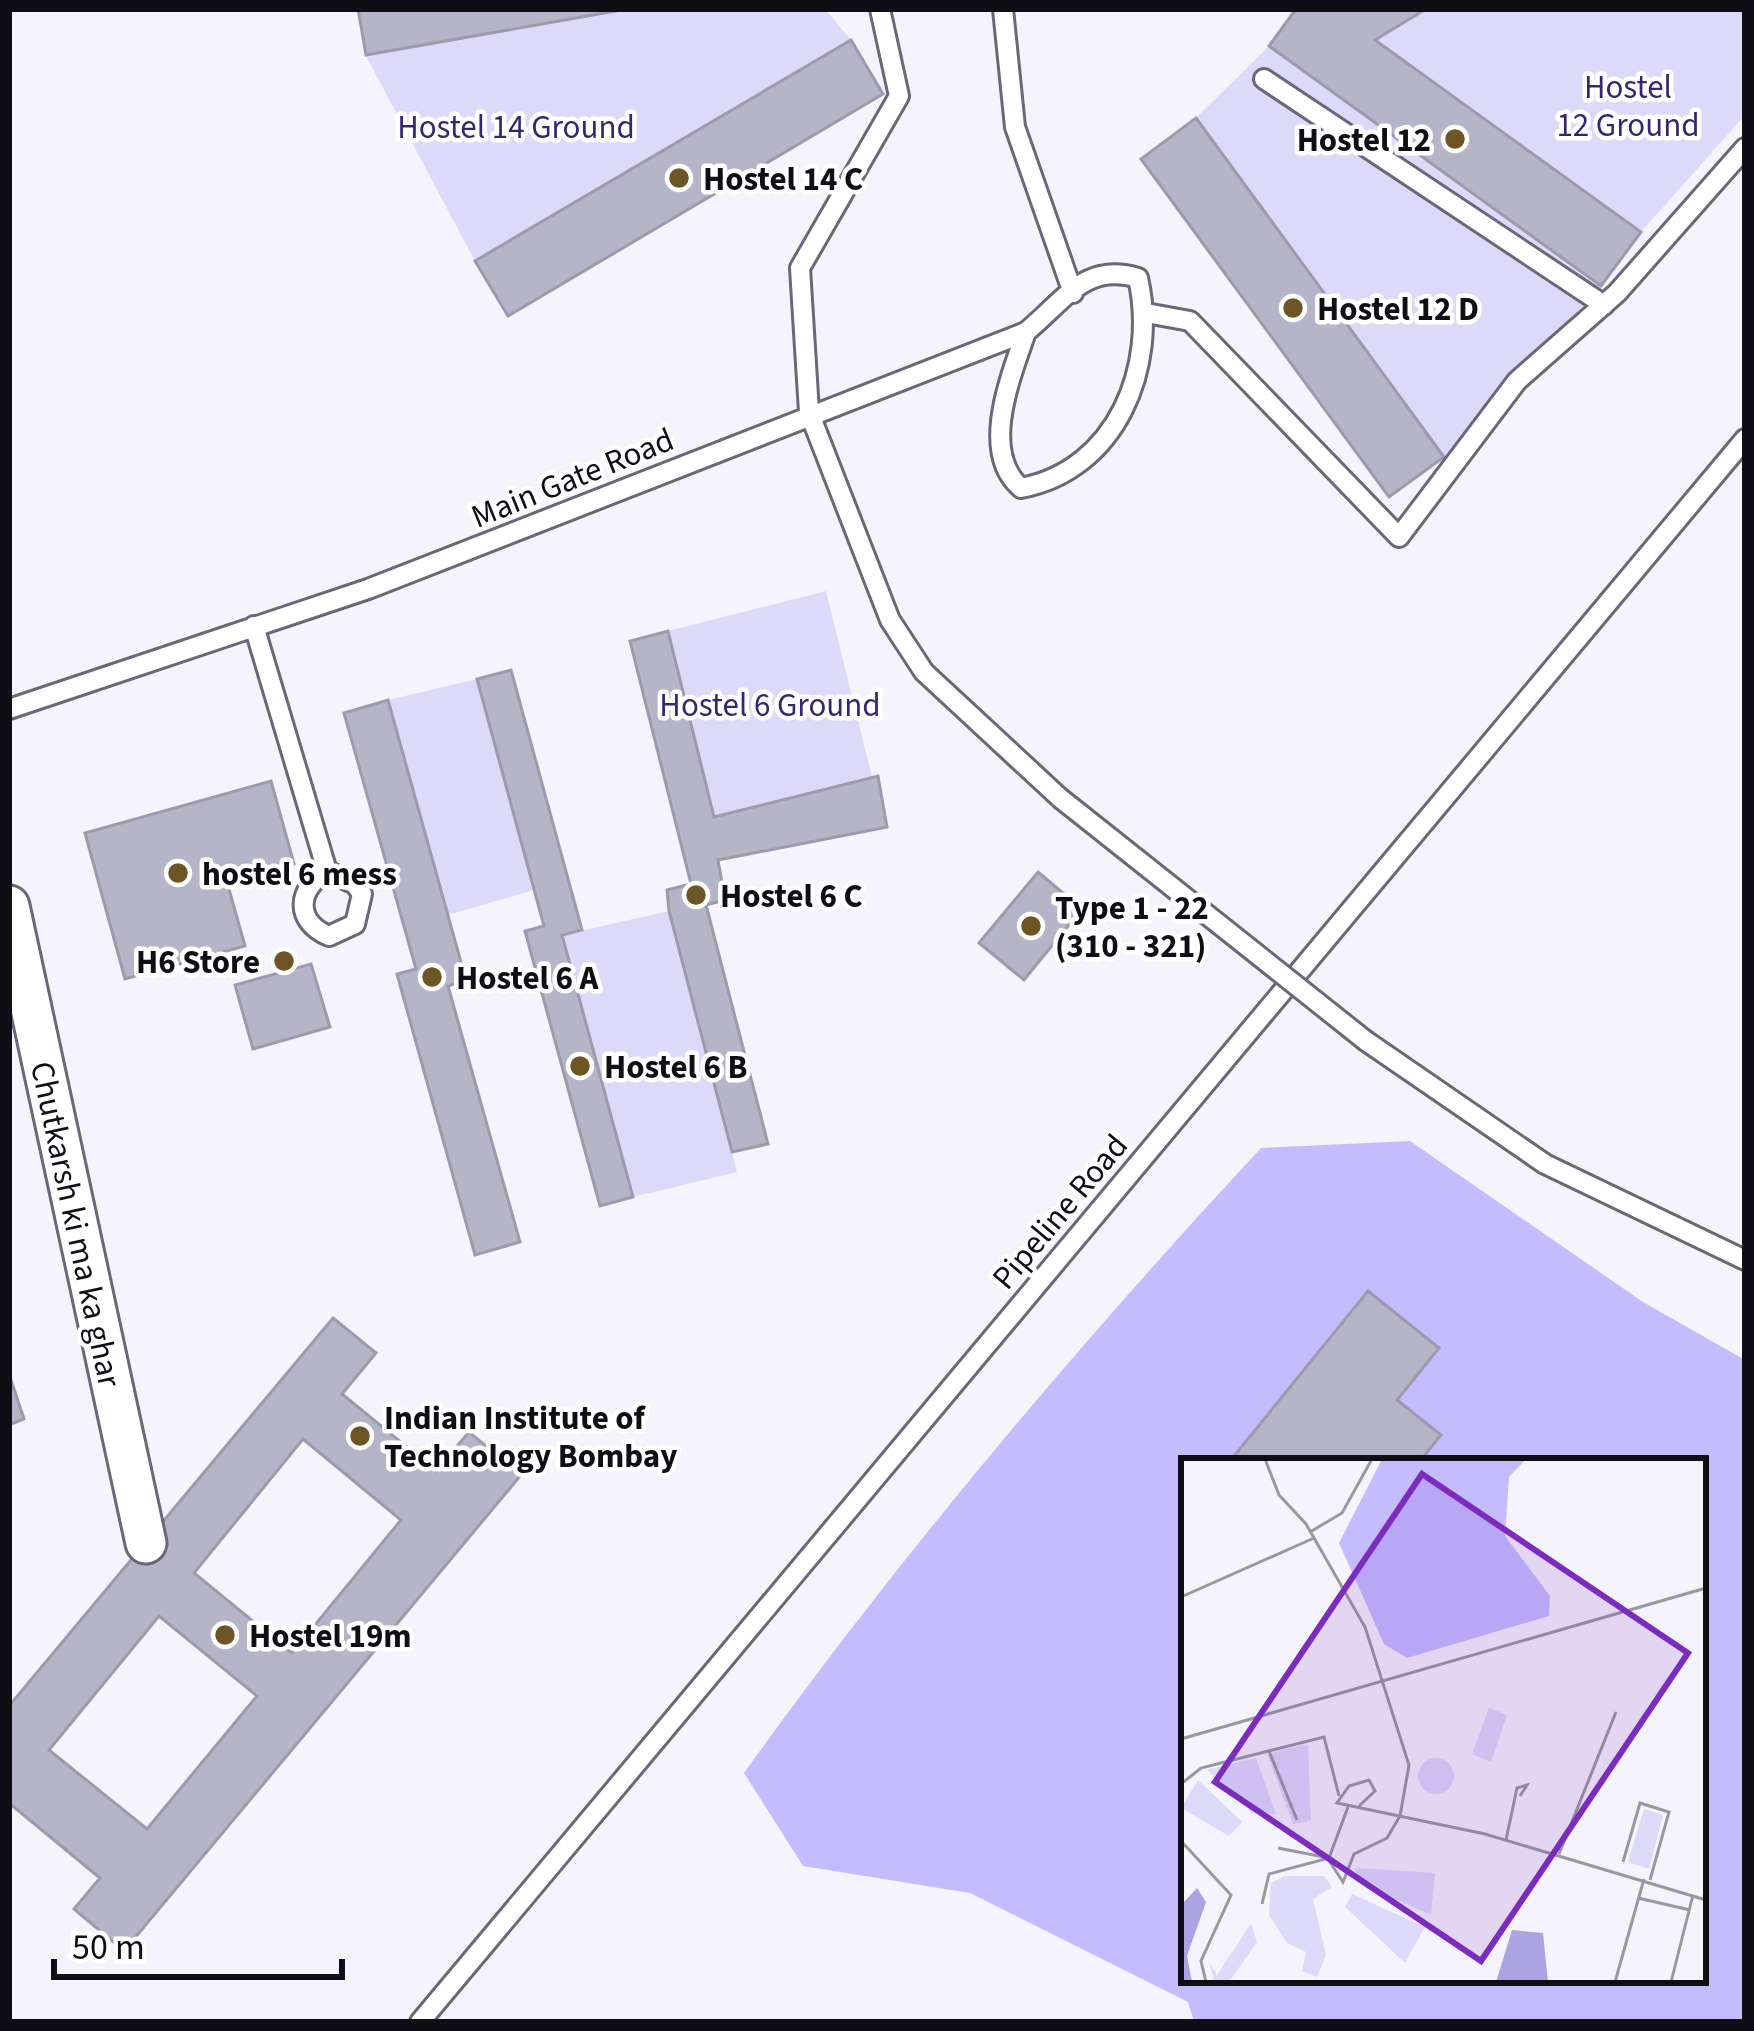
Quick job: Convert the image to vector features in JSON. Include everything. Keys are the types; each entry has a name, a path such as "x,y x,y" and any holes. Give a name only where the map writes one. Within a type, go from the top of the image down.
{"street":[{"name":"Chutkarsh ki ma ka ghar","path":"9,906 146,1543"}],"lane":[{"path":"880,9 898,96 800,268 809,412 890,620 924,671 1060,798 1366,1041 1545,1164 1745,1260"},
{"path":"1003,9 1015,127 1073,293"},
{"path":"1264,79 1604,305"},
{"path":"1025,332 999,446 1009,478 1021,488 1062,479 1117,422 1134,392 1146,314 1190,321 1399,537 1517,381 1604,305 1745,148"},
{"name":"Main Gate Road","path":"9,710 525,530 809,412 1025,332 1088,277 1111,269 1138,278 1146,314"},
{"name":"Pipeline Road","path":"420,2022 1745,439"},
{"path":"254,626 327,871"}],"green space":[{"name":"Hostel 14 Ground","path":"627,9 825,9 851,40 475,261 366,56"},
{"name":"Hostel 12 Ground","path":"1426,9 1745,12 1745,115 1641,232 1375,40"},
{"name":"Hostel 12 Ground","path":"1269,46 1601,286 1444,457 1196,118"},
{"name":"Hostel 6 Ground","path":"826,591 872,777 714,817 668,631"},
{"path":"477,679 534,890 448,915 388,700"},
{"path":"669,911 737,1172 633,1197 562,935"}],"shaded area":[{"path":"1410,1141 1643,1302 1745,1360 1745,2022 1194,2022 1188,2002 970,1893 803,1866 744,1773 865,1611 1125,1298 1261,1148"}],"building":[{"path":"358,9 627,9 366,55"},
{"name":"Hostel 12","path":"1296,9 1426,9 1375,40 1641,232 1601,286 1269,46"},
{"name":"Hostel 14 C","path":"851,40 883,94 508,316 475,261"},
{"name":"Hostel 12 D","path":"1196,118 1444,457 1389,497 1141,159"},
{"name":"Hostel 6 C","path":"668,631 714,817 878,776 887,827 718,860 725,900 706,905 768,1144 732,1152 669,911 667,890 691,884 630,641"},
{"name":"Hostel 6 B","path":"511,670 582,930 562,935 633,1197 600,1206 525,931 544,926 477,679"},
{"name":"Hostel 6 A","path":"388,700 466,980 448,986 520,1242 475,1255 397,974 416,969 344,713"},
{"name":"hostel 6 mess","path":"271,781 294,864 227,882 245,946 125,979 85,833"},
{"name":"Type 1 - 22 (310 - 321)","path":"1038,872 1082,909 1024,980 979,943"},
{"path":"311,964 330,1027 253,1049 235,985"},
{"path":"1368,1291 1439,1348 1397,1400 1441,1435 1422,1458 1232,1458"},
{"name":"Hostel 19m","path":"333,1318 376,1353 342,1394 436,1471 469,1432 521,1475 124,1951 74,1909 100,1878 9,1803 9,1706","holes":["303,1439 401,1520 292,1653 194,1573","159,1616 257,1696 147,1829 49,1750"]},
{"path":"9,1374 24,1419 9,1425"}],"place":[{"name":"Hostel 12","path":"1455,139"},
{"name":"Hostel 14 C","path":"679,178"},
{"name":"Hostel 12 D","path":"1293,308"},
{"name":"hostel 6 mess","path":"178,873"},
{"name":"Hostel 6 C","path":"696,895"},
{"name":"Type 1 - 22 (310 - 321)","path":"1031,926"},
{"name":"H6 Store","path":"284,961"},
{"name":"Hostel 6 A","path":"432,977"},
{"name":"Hostel 6 B","path":"580,1066"},
{"name":"Indian Institute of Technology Bombay","path":"360,1436"},
{"name":"Hostel 19m","path":"225,1635"}]}
